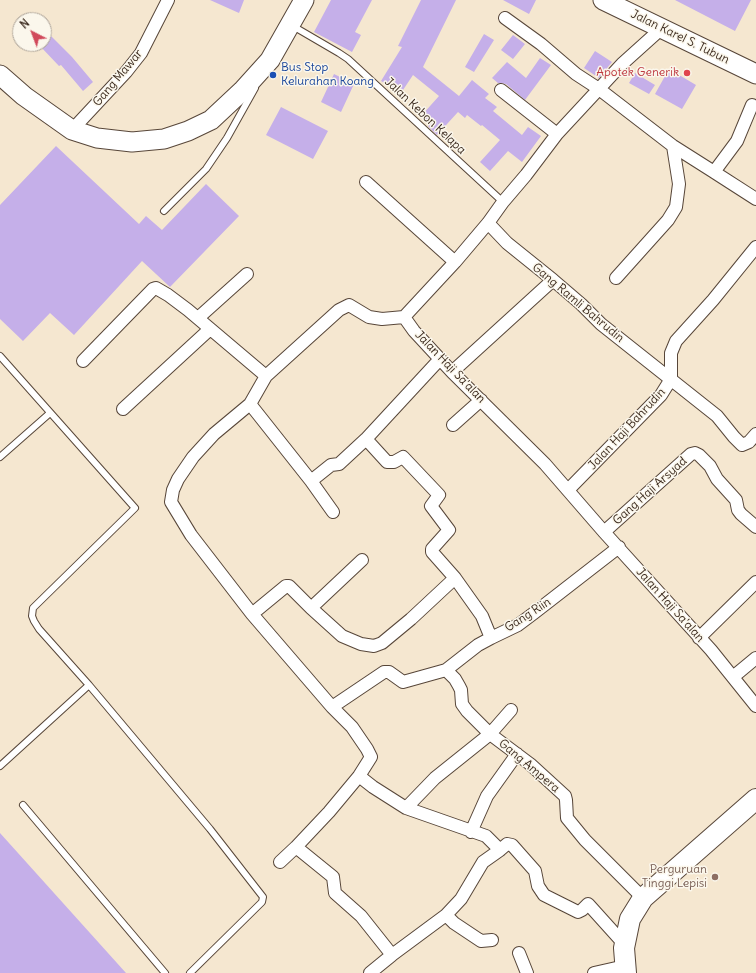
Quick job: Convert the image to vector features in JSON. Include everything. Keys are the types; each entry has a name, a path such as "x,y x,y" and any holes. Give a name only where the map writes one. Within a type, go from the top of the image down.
{"highway":[{"path":"625,969 625,945 630,920 643,898 756,799"}],"main road":[{"path":"0,75 24,96 72,130 97,138 132,142 164,139 188,131 211,120 242,91 270,60 304,0"},
{"name":"Jalan Karel S. Tubun","path":"613,2 756,74"}],"street":[{"name":"Gang Mawar","path":"72,130 126,72 141,53 168,0"},
{"path":"505,18 541,44 576,74 599,89 673,146 756,199"},
{"path":"280,862 329,812 359,776 370,757 367,749 352,727 332,707 252,614 191,535 171,502 173,490 178,479 193,457 214,434 250,404 266,376 322,324 345,306 349,305 369,317 374,318 393,319 404,317 455,262 488,222 502,202 526,175 556,134 622,64 662,28"},
{"path":"501,90 556,134"},
{"path":"714,172 737,141 752,105"},
{"path":"616,278 668,220 676,207 679,184 673,146"},
{"path":"366,182 455,262"},
{"name":"Gang Ramli Bahrudin","path":"488,222 507,243 553,280 600,324 717,416 742,445 749,442 756,434"},
{"name":"Jalan Haji Bahrudin","path":"568,490 662,395 671,379 670,353 676,341 754,255"},
{"path":"198,318 247,274"},
{"path":"452,372 553,280"},
{"path":"83,361 154,288 160,289 198,318 266,376"},
{"name":"Jalan Haji Sa'alan","path":"404,317 452,372 545,464 699,638 756,706"},
{"path":"123,409 210,329"},
{"path":"311,481 331,465 339,464 366,439 440,359"},
{"path":"453,425 481,400"},
{"path":"250,404 311,481 333,512"},
{"name":"Gang Riin","path":"366,439 387,462 394,462 403,457 439,495 431,506 449,530 432,550 455,578 482,616 491,638 518,625 619,547"},
{"name":"Gang Haji Arsyad","path":"604,532 691,454 695,453 710,466 717,479 736,500 741,514 756,527"},
{"path":"311,608 362,560"},
{"path":"252,614 286,586 292,588 311,608 342,636 361,644 374,646 382,643 411,619 455,578"},
{"path":"699,638 756,582"},
{"path":"332,707 386,671 403,682 446,670 478,645 491,638"},
{"path":"733,677 756,658"},
{"name":"Gang Ampera","path":"446,670 459,686 461,690 462,704 467,711 490,734 517,754 565,796 567,818 585,840 643,898"},
{"path":"406,808 435,778 490,734 511,710"},
{"path":"471,832 487,796 517,754"},
{"path":"359,776 373,787 406,808 486,836 500,850"},
{"path":"370,973 446,915 461,899 483,862 507,844 512,845 535,871 538,886 544,895 578,912 588,904 625,945"},
{"path":"296,847 332,878 335,893 361,916 392,955"},
{"path":"446,915 454,923 481,941 492,940"},
{"path":"519,953 527,973"},
{"path":"594,973 625,969"}],"lane":[{"name":"Jalan Kebon Kelapa","path":"290,24 348,59 502,202"},
{"path":"164,211 206,168 227,138 270,60"},
{"path":"0,356 135,508 32,611 34,621 210,829 263,897 262,902 190,973"},
{"path":"0,457 50,413"},
{"path":"0,766 89,685"},
{"path":"23,804 166,973"}],"building":[{"path":"210,0 244,0 239,13"},
{"path":"331,0 372,0 355,32 361,35 352,52 314,32"},
{"path":"421,0 456,0 423,67 459,96 472,80 489,94 485,98 497,107 493,111 522,135 528,127 541,136 522,162 508,151 490,171 480,162 500,140 482,125 481,126 467,115 465,118 458,112 437,135 428,126 431,123 422,115 439,96 413,75 401,93 381,81 402,47 398,46"},
{"path":"503,0 536,0 529,14"},
{"path":"675,0 751,0 735,31"},
{"path":"484,34 494,40 474,72 465,67"},
{"path":"513,35 525,44 513,59 501,50"},
{"path":"52,37 72,57 93,82 83,91 61,65 59,66 46,52 52,52"},
{"path":"595,51 612,62 599,78 584,68"},
{"path":"540,58 551,65 525,100 506,84 498,83 492,78 507,62 526,78"},
{"path":"669,69 696,85 682,109 655,94"},
{"path":"635,73 655,85 649,94 629,83"},
{"path":"334,74 354,84 341,112 321,102"},
{"path":"281,107 328,131 313,159 266,135"},
{"path":"56,146 139,224 146,216 162,230 206,184 239,216 170,287 142,261 74,335 50,313 23,341 0,319 0,205"},
{"path":"0,833 126,973 0,973"}],"place":[{"name":"Apotek Generik","path":"687,73"},
{"name":"Bus Stop Kelurahan Koang","path":"273,75"},
{"name":"Perguruan Tinggi Lepisi","path":"715,877"}]}
